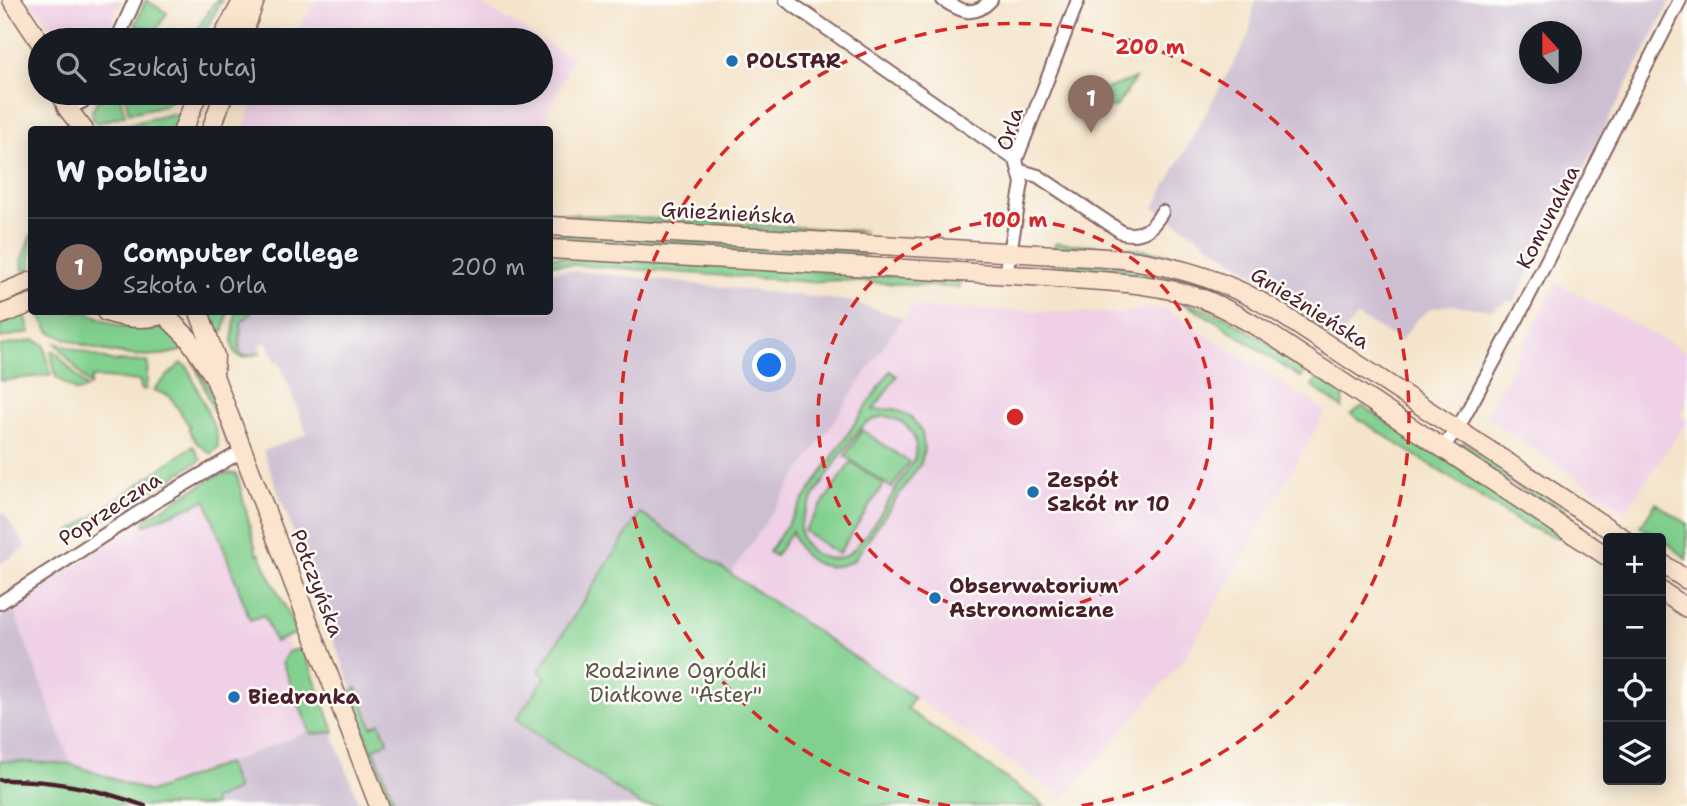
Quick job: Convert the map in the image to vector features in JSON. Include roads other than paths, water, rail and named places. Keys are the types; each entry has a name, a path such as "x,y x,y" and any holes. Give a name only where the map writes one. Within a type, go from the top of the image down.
{"street":[{"path":"12,0 31,28"},
{"path":"122,28 135,0"},
{"path":"228,28 243,0"},
{"path":"245,28 255,0"},
{"path":"786,0 1019,165 1123,233 1135,235 1150,230 1162,212"},
{"path":"943,0 962,12 969,13 980,10 991,0"},
{"name":"Orla","path":"1006,275 1019,165 1078,0"},
{"name":"Komunalna","path":"1443,448 1517,321 1681,0"},
{"path":"65,105 67,126"},
{"path":"67,105 81,126"},
{"path":"185,126 193,105"},
{"path":"212,126 220,105"},
{"name":"Gnieźnieńska","path":"553,226 1136,260 1176,267 1214,279 1275,310 1615,533"},
{"name":"Gnieźnieńska","path":"553,250 1006,275 1148,286 1209,302 1287,345 1603,554"},
{"path":"0,294 28,283"},
{"path":"0,315 28,304"},
{"path":"116,315 126,318 159,315"},
{"name":"Połczyńska","path":"169,315 215,376 379,806"},
{"name":"Połczyńska","path":"200,315 215,356 215,376"},
{"name":"Poprzeczna","path":"0,603 158,500 242,451"},
{"path":"1666,566 1687,580"},
{"path":"1666,594 1687,608"}],"railway":[{"path":"0,780 74,786 145,806"}],"place":[{"name":"POLSTAR","path":"732,61"},
{"name":"Computer College","path":"1091,133"},
{"name":"Zespół Szkół nr 10","path":"1033,492"},
{"name":"Obserwatorium Astronomiczne","path":"935,598"},
{"name":"Biedronka","path":"234,697"}],"park label":[{"name":"Rodzinne Ogródki Diałkowe \"Aster\"","path":"676,683"}]}
